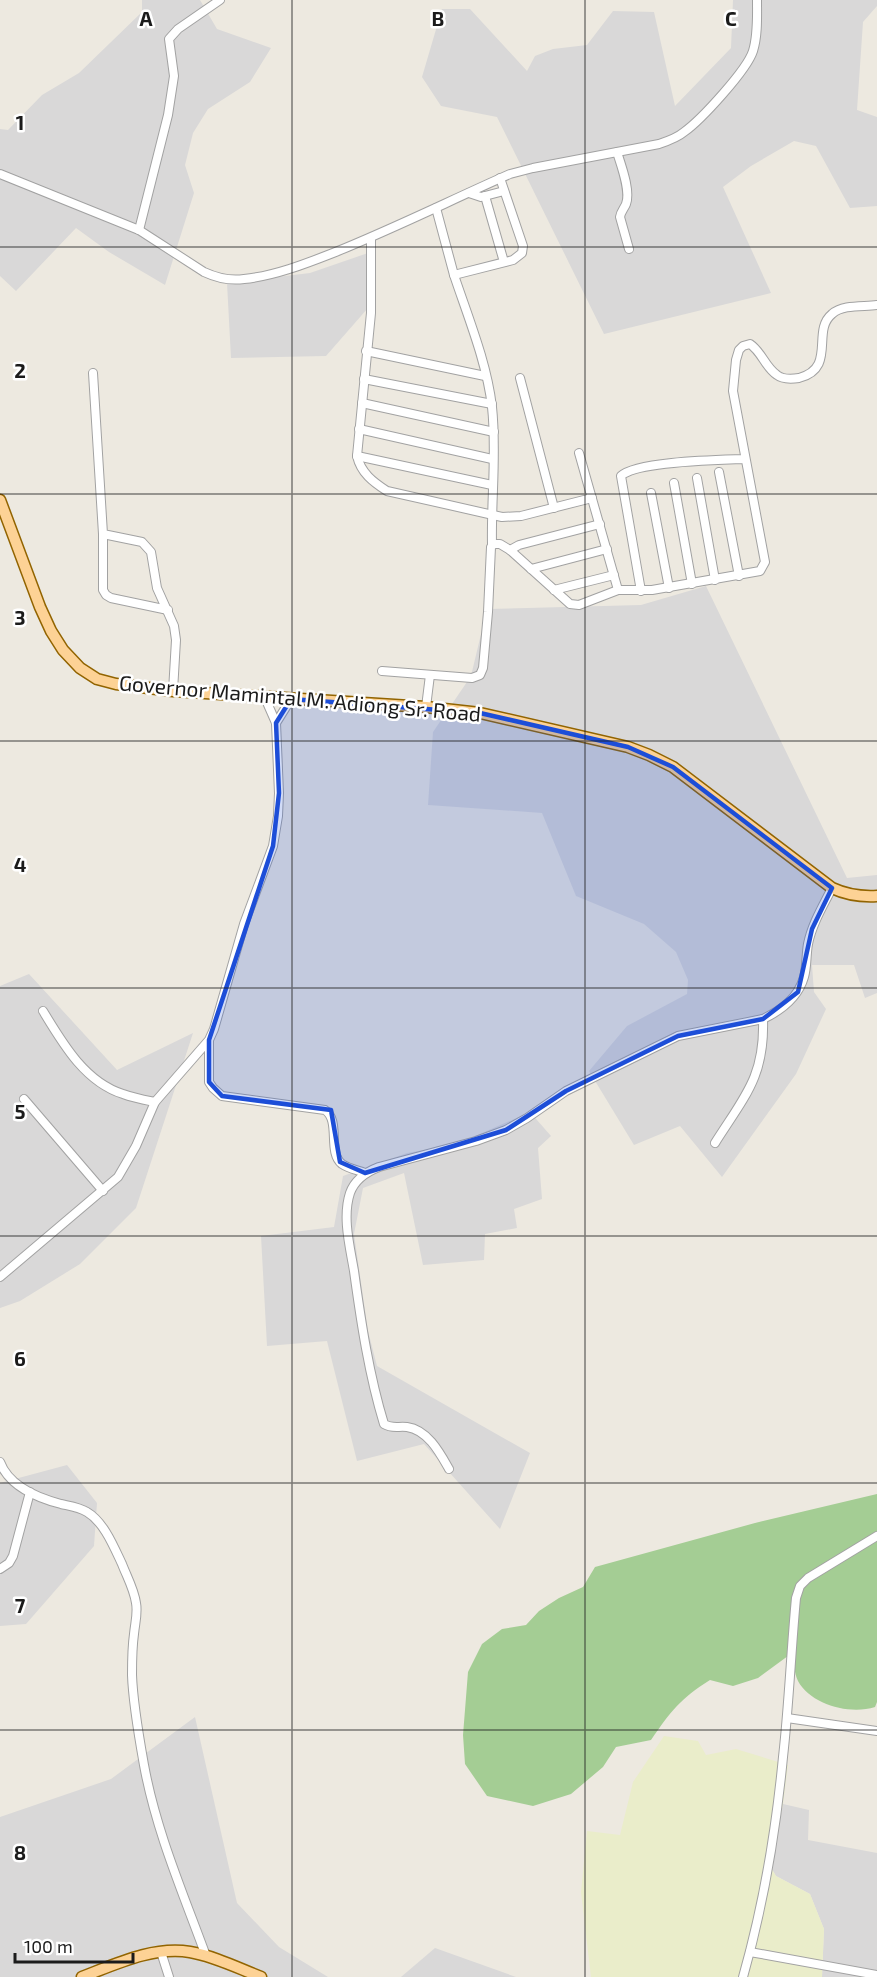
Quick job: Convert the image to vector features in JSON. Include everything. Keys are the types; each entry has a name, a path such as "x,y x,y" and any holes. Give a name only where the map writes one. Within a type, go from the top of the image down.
{"main road":[{"name":"Governor Mamintal M. Adiong Sr. Road","path":"0,500 51,631 63,650 80,668 97,679 116,684 173,691 426,707 480,713 628,747 673,767 832,888 846,895 877,896"},
{"path":"82,1977 137,1956 177,1951 206,1956 261,1977"}],"street":[{"path":"139,230 168,115 174,76 169,39 178,29 220,0"},
{"path":"0,174 139,230 204,272 228,280 268,275 305,264 371,238 500,178 533,168 669,141 686,131 697,120 740,74 749,60 755,42 757,0"},
{"path":"617,152 627,196 620,217 629,249"},
{"path":"454,275 518,257 523,250 500,178"},
{"path":"470,193 485,196 504,191"},
{"path":"485,196 504,262"},
{"path":"382,671 475,678 482,672 492,544 494,432 492,404 476,339 454,275 436,208"},
{"path":"371,238 371,313 357,456 359,465 365,473 375,484 387,491 510,518 592,498"},
{"path":"492,544 500,544 510,550 570,604 574,605 585,604 618,590 641,591 669,588 760,571 765,562 733,391 736,360 743,346 750,344 777,375 784,379 810,374 821,359 825,326 831,314 842,309 877,305"},
{"path":"366,351 485,375"},
{"path":"93,373 103,534 103,590 111,598 168,610"},
{"path":"520,378 554,508"},
{"path":"364,379 492,404"},
{"path":"362,403 494,432"},
{"path":"359,429 492,459"},
{"path":"579,453 618,590"},
{"path":"357,456 492,484"},
{"path":"641,591 621,479 623,474 631,470 674,462 745,459"},
{"path":"718,472 739,576"},
{"path":"697,478 715,580"},
{"path":"674,483 692,584"},
{"path":"651,493 669,588"},
{"path":"510,550 519,545 600,524"},
{"path":"103,534 133,540 147,546 151,552 157,588 174,626 176,640 173,691"},
{"path":"531,569 607,549"},
{"path":"554,590 614,575"},
{"path":"426,707 430,675"},
{"path":"0,1277 118,1177 127,1164 155,1102 209,1040 244,924 273,846 278,816 276,723 265,698"},
{"path":"276,723 291,699"},
{"path":"449,1469 434,1443 408,1427 389,1427 384,1424 361,1317 347,1222 347,1205 356,1181 365,1173 396,1162 476,1141 506,1130 566,1091 678,1036 763,1019 776,1013 798,992 804,976 812,929 832,888"},
{"path":"43,1011 77,1062 99,1082 121,1094 155,1102"},
{"path":"715,1143 747,1094 756,1075 763,1044 763,1019"},
{"path":"209,1040 209,1082 222,1096 325,1110 332,1117 336,1153 340,1162 365,1173"},
{"path":"24,1099 103,1191"},
{"path":"0,1462 7,1475 30,1492 60,1504 76,1507 98,1521 120,1560 133,1590 137,1613 132,1652 132,1678 144,1764 162,1835 206,1956"},
{"path":"0,1569 9,1563 13,1556 30,1492"},
{"path":"743,1977 769,1853 783,1760 796,1598 800,1586 808,1578 877,1536"},
{"path":"787,1718 877,1731"},
{"path":"161,1952 169,1977"},
{"path":"750,1952 877,1975"}],"highlighted area":[{"path":"291,699 480,713 628,747 673,767 832,888 812,929 798,992 763,1019 678,1036 566,1091 506,1130 365,1173 340,1162 331,1110 222,1096 209,1082 209,1040 273,846 279,793 276,723"}],"shaded area":[{"path":"142,0 200,0 217,29 271,48 250,82 208,109 193,133 185,165 194,193 165,285 109,252 76,228 16,291 0,276 0,129 8,130 42,95 79,73 142,12"},
{"path":"733,0 877,0 877,6 863,22 857,110 877,117 877,206 850,208 816,146 794,141 751,166 723,187 771,293 604,334 497,117 441,106 422,77 442,9 470,9 527,71 535,56 553,49 587,45 613,11 654,12 675,106 731,48"},
{"path":"368,253 368,308 326,356 231,358 227,283 310,273"},
{"path":"706,586 847,878 877,875 877,993 865,998 854,965 812,965 814,992 826,1009 796,1074 722,1177 680,1126 634,1145 589,1071 627,1026 687,994 688,980 676,952 644,924 576,896 542,813 428,805 433,732 471,676 487,609 641,605"},
{"path":"29,974 117,1070 193,1033 136,1208 80,1264 20,1301 0,1308 0,986"},
{"path":"530,1112 551,1136 538,1148 542,1199 514,1209 517,1228 485,1234 484,1260 423,1265 404,1173 363,1188 354,1234 368,1331 377,1366 530,1453 500,1529 424,1444 357,1461 327,1341 267,1346 261,1236 334,1227 343,1176 407,1153 457,1144"},
{"path":"67,1465 97,1503 94,1546 26,1624 0,1626 0,1483"},
{"path":"195,1717 237,1903 279,1947 328,1977 0,1977 0,1817 111,1779"},
{"path":"783,1804 809,1810 808,1840 877,1853 877,1977 822,1977 824,1929 810,1894 776,1876 770,1866"},
{"path":"435,1948 516,1977 401,1977"}],"green space":[{"path":"877,1494 877,1702 875,1707 843,1709 821,1702 804,1689 798,1681 792,1653 758,1678 733,1686 710,1680 677,1706 651,1740 616,1747 603,1767 571,1794 533,1806 487,1796 465,1764 463,1735 468,1672 482,1644 502,1629 526,1625 539,1611 559,1598 583,1587 595,1567 755,1523"},
{"path":"664,1736 698,1741 706,1755 736,1749 788,1765 783,1804 770,1866 776,1876 810,1894 824,1929 822,1977 591,1977 581,1892 587,1831 620,1835 633,1782"}]}
